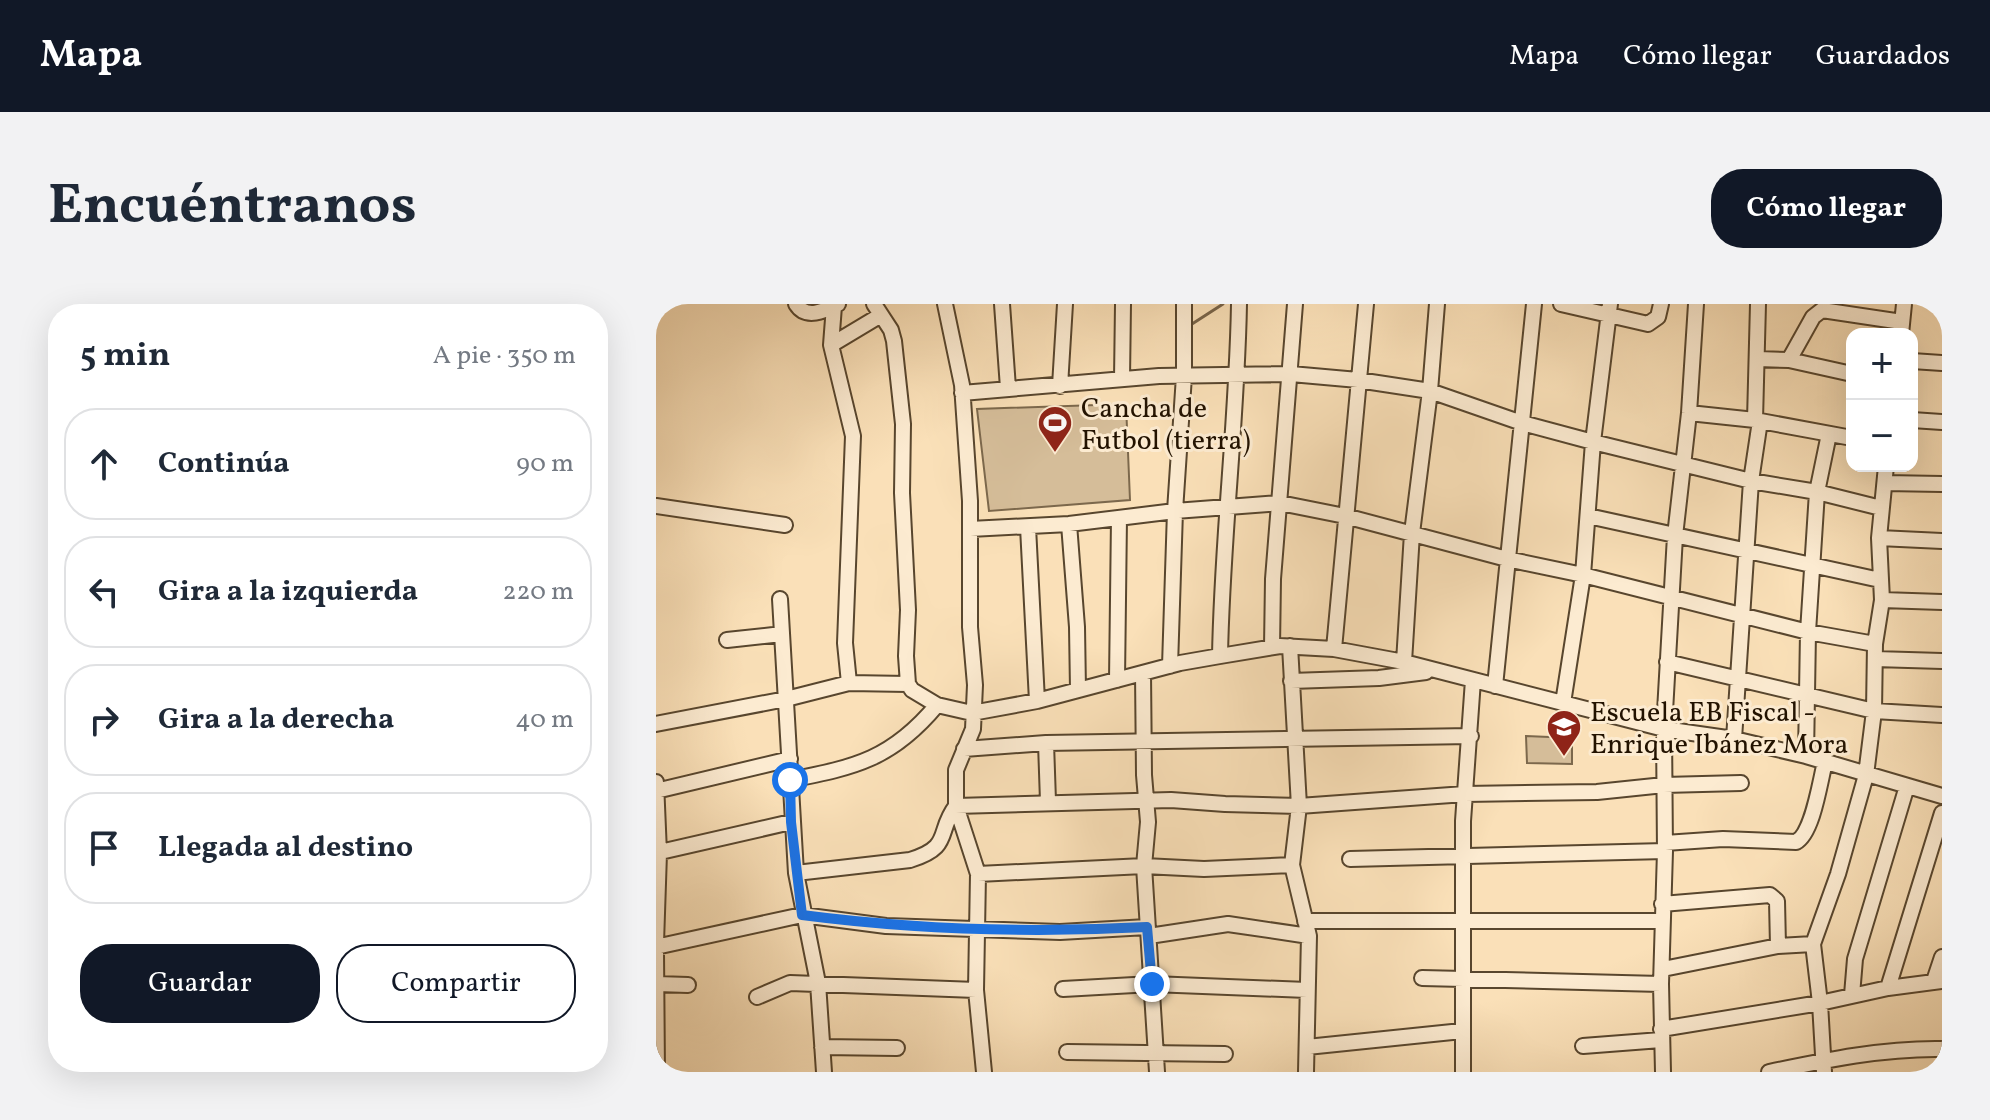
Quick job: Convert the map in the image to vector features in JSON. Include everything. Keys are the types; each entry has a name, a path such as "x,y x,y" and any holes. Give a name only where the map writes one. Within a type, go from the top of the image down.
{"street":[{"path":"796,304 808,314 836,305 831,345 853,436 845,643 849,683"},
{"path":"945,304 962,393 970,529 970,627 975,685 973,729 956,770 956,806 978,874 976,990 984,1072"},
{"path":"1002,304 1008,388"},
{"path":"1060,386 1065,304"},
{"path":"1122,379 1123,304"},
{"path":"1170,666 1175,511 1184,376 1184,304"},
{"path":"1220,656 1221,589 1238,375 1239,304"},
{"path":"1272,647 1273,579 1295,304"},
{"path":"1334,649 1366,304"},
{"path":"1404,662 1412,533 1430,391 1437,304"},
{"path":"1495,686 1534,304"},
{"path":"1561,304 1609,310 1648,324 1658,317 1661,304"},
{"path":"1663,1072 1664,729 1675,536 1689,413 1696,304"},
{"path":"1789,360 1813,317 1822,310 1902,328 1904,304"},
{"path":"1734,739 1751,481 1758,420 1755,305"},
{"path":"831,345 877,310 891,330 903,424 902,529 908,610 908,684 912,690 937,705 972,713 1037,701 1220,656 1272,647 1334,649 1404,662 1664,729 1734,739 1806,756 1942,796"},
{"path":"1563,703 1583,575 1593,442 1609,310"},
{"path":"1758,359 1789,360 1846,373"},
{"path":"1918,361 1942,363"},
{"path":"962,393 1184,376 1291,374 1358,380 1430,391 1522,423 1593,442 1751,481 1817,492 1881,508"},
{"path":"1689,413 1758,420 1846,437"},
{"path":"1918,420 1942,422"},
{"path":"1806,756 1808,632 1817,492 1829,434"},
{"path":"1824,1066 1813,944 1838,874 1866,775 1882,600 1879,538 1886,472"},
{"path":"1885,483 1942,484"},
{"path":"970,529 1069,524 1175,511 1280,503 1345,516 1507,559 1743,615 1875,652 1942,661"},
{"path":"656,506 785,525"},
{"path":"1588,516 1880,580"},
{"path":"1117,680 1119,518"},
{"path":"1069,524 1077,627 1078,690"},
{"path":"1028,527 1037,701"},
{"path":"1879,538 1942,541"},
{"path":"780,599 791,822 802,915 818,983 824,1072"},
{"path":"1882,600 1942,602"},
{"path":"727,640 782,634"},
{"path":"1290,646 1299,806 1292,865 1307,928 1306,1072"},
{"path":"1667,662 1874,711 1942,715"},
{"path":"1291,681 1379,678 1433,671"},
{"path":"1143,673 1148,822 1144,866 1157,1072"},
{"path":"1463,1072 1463,856 1473,680"},
{"path":"656,724 786,699 849,683 908,684"},
{"path":"790,780 840,770 870,759 898,744 937,705"},
{"path":"964,749 1046,743 1471,736"},
{"path":"1046,743 1048,801"},
{"path":"656,790 790,759"},
{"path":"1350,859 1665,847 1723,839 1796,842 1802,839 1809,824 1825,762"},
{"path":"656,782 657,1072"},
{"path":"956,806 1145,800 1299,806 1465,794 1597,792 1664,785 1741,783"},
{"path":"1852,995 1855,959 1907,786"},
{"path":"796,873 923,856 940,842 956,806"},
{"path":"1888,988 1942,813"},
{"path":"658,853 791,822"},
{"path":"978,874 1144,866 1190,869 1292,865"},
{"path":"1662,904 1770,895 1777,901 1778,946"},
{"path":"656,948 802,915 886,926 1060,932 1148,932 1228,924 1307,928 1386,919 1465,922 1662,921"},
{"path":"1422,978 1565,982 1662,976 1778,946 1813,944"},
{"path":"1583,1046 1661,1035 1852,995 1938,981 1942,957"},
{"path":"757,997 790,983 976,990"},
{"path":"657,984 688,985"},
{"path":"1063,989 1152,984 1307,990"},
{"path":"1307,1047 1462,1031"},
{"path":"822,1047 897,1048"},
{"path":"1769,1072 1824,1066 1913,1048 1942,1049"},
{"path":"1067,1052 1225,1054"}],"shaded area":[{"name":"Cancha de Futbol (tierra)","path":"1126,404 1130,500 989,511 977,409"},
{"path":"1526,736 1572,738 1572,764 1527,763"}],"waterway":[{"path":"1192,324 1223,304"}],"place":[{"name":"Cancha de Futbol (tierra)","path":"1055,454"},
{"name":"Escuela EB Fiscal - Enrique Ibánez Mora","path":"1564,758"}],"route":[{"path":"790,780 791,822 802,915 886,926 1060,932 1147,927 1152,984"}]}
